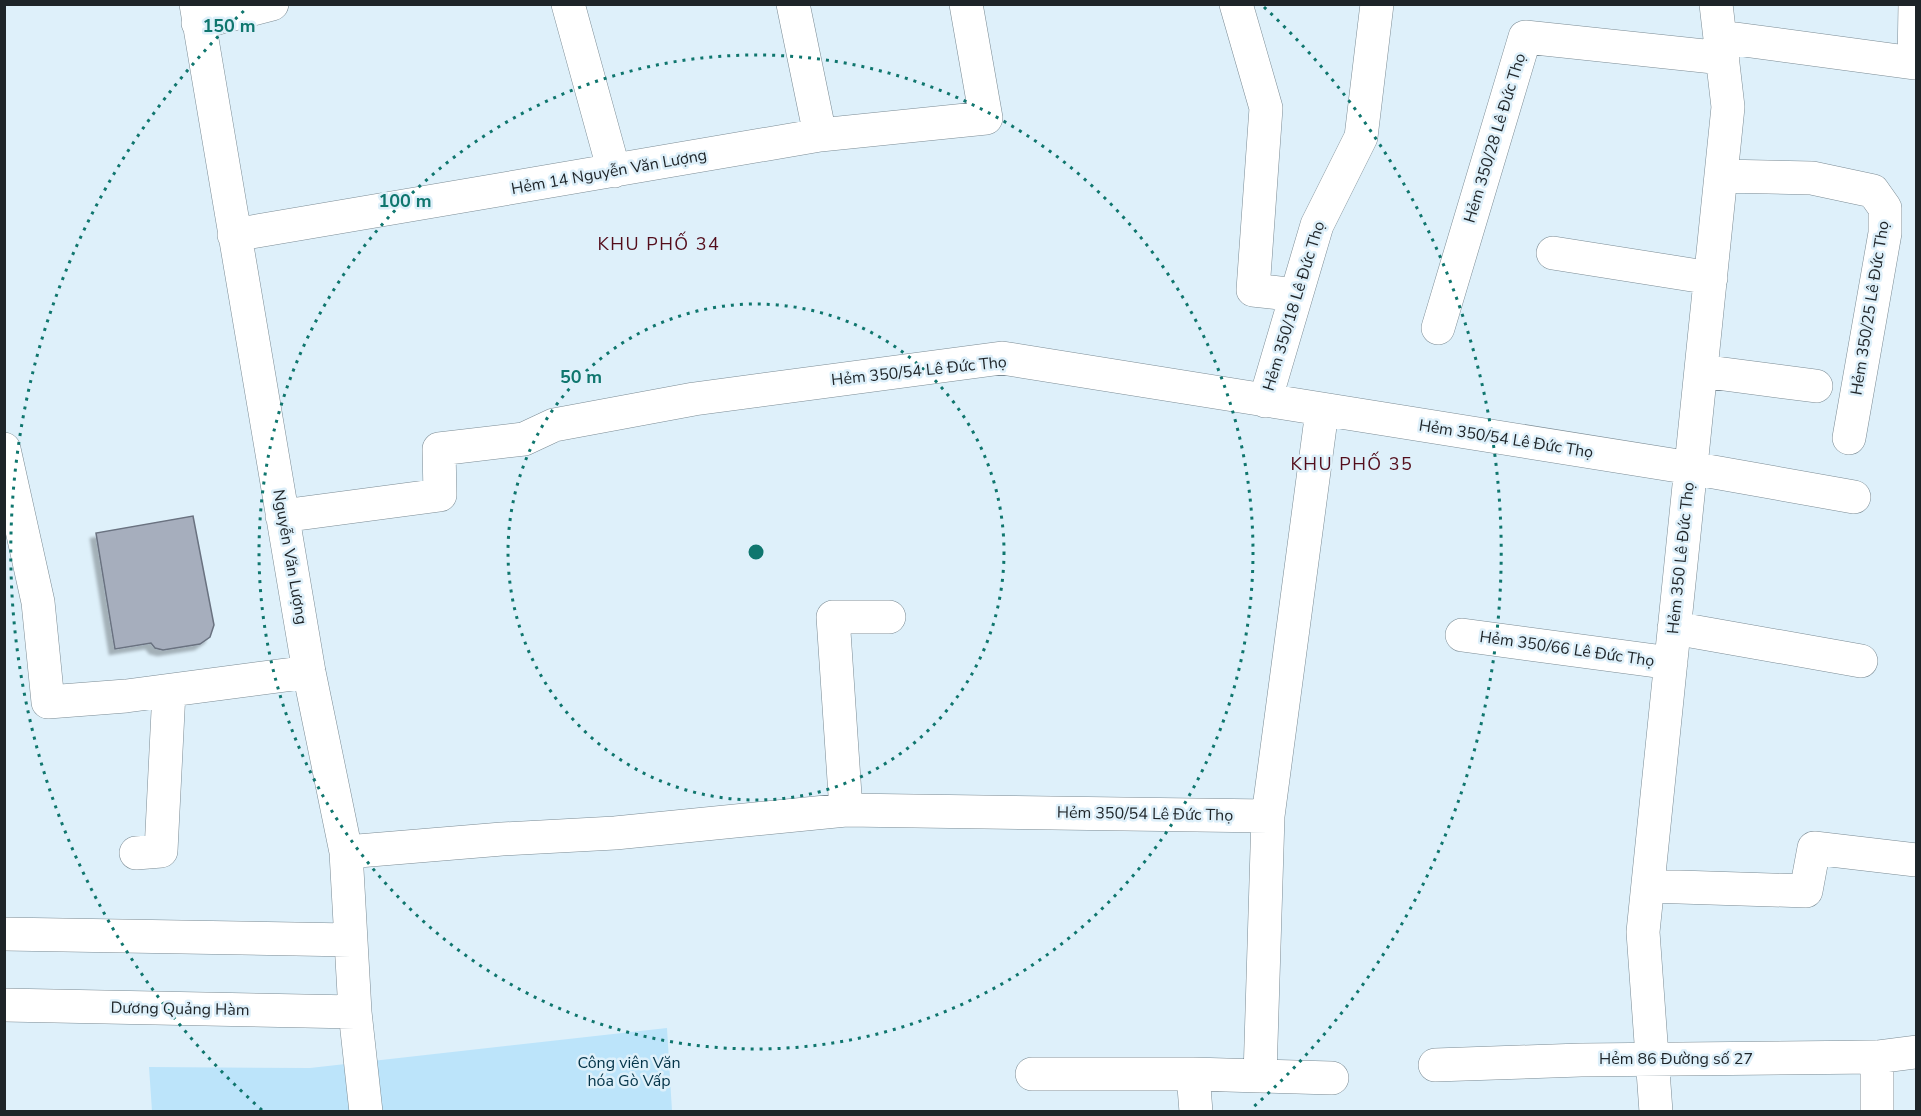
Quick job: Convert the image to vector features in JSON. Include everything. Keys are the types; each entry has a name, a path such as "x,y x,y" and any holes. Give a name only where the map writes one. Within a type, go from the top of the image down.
{"street":[{"path":"197,14 272,4"},
{"path":"568,4 614,171"},
{"path":"793,4 820,135"},
{"name":"Hẻm 14 Nguyễn Văn Lượng","path":"234,235 820,135 986,118 966,4"},
{"path":"1236,4 1266,108 1253,290 1296,295"},
{"name":"Hẻm 350/18 Lê Đức Thọ","path":"1265,401 1317,225 1361,137 1377,4"},
{"name":"Hẻm 350 Lê Đức Thọ","path":"1656,1112 1643,932 1728,107 1716,4"},
{"path":"1722,47 1914,63 1915,4"},
{"name":"Nguyễn Văn Lượng","path":"197,14 309,672 346,852 355,1012 366,1112"},
{"name":"Hẻm 350/28 Lê Đức Thọ","path":"1438,328 1525,37 1722,47"},
{"name":"Hẻm 350/25 Lê Đức Thọ","path":"1721,176 1812,178 1873,191 1885,208 1885,233 1849,438"},
{"path":"1553,253 1711,278"},
{"name":"Hẻm 350/54 Lê Đức Thọ","path":"282,516 440,495 439,449 524,440 554,425 694,399 1002,358 1322,411 1691,468 1854,497"},
{"path":"1701,371 1816,386"},
{"path":"1260,1076 1268,816 1322,411"},
{"path":"4,448 38,602 48,702 126,696 309,672"},
{"path":"846,810 833,617 889,617"},
{"path":"1674,628 1862,661"},
{"name":"Hẻm 350/66 Lê Đức Thọ","path":"1462,635 1671,663"},
{"path":"136,853 161,851 169,691"},
{"name":"Hẻm 350/54 Lê Đức Thọ","path":"346,852 502,839 615,833 846,810 1268,816"},
{"path":"1648,886 1806,891 1814,848 1917,860"},
{"path":"4,934 351,940"},
{"name":"Dương Quảng Hàm","path":"4,1005 355,1012"},
{"name":"Hẻm 86 Đường số 27","path":"1435,1065 1581,1060 1877,1057 1917,1052"},
{"path":"1877,1057 1877,1112"},
{"path":"1032,1074 1193,1074 1332,1078"},
{"path":"1193,1074 1196,1112"}],"green space":[{"name":"Công viên Văn hóa Gò Vấp","path":"667,1028 672,1111 152,1111 149,1067 310,1068"}],"building":[{"path":"193,516 214,625 210,637 200,644 163,650 155,648 151,643 115,649 96,533"}],"district":[{"name":"KHU PHỐ 34","path":"659,244"},
{"name":"KHU PHỐ 35","path":"1352,464"}]}
